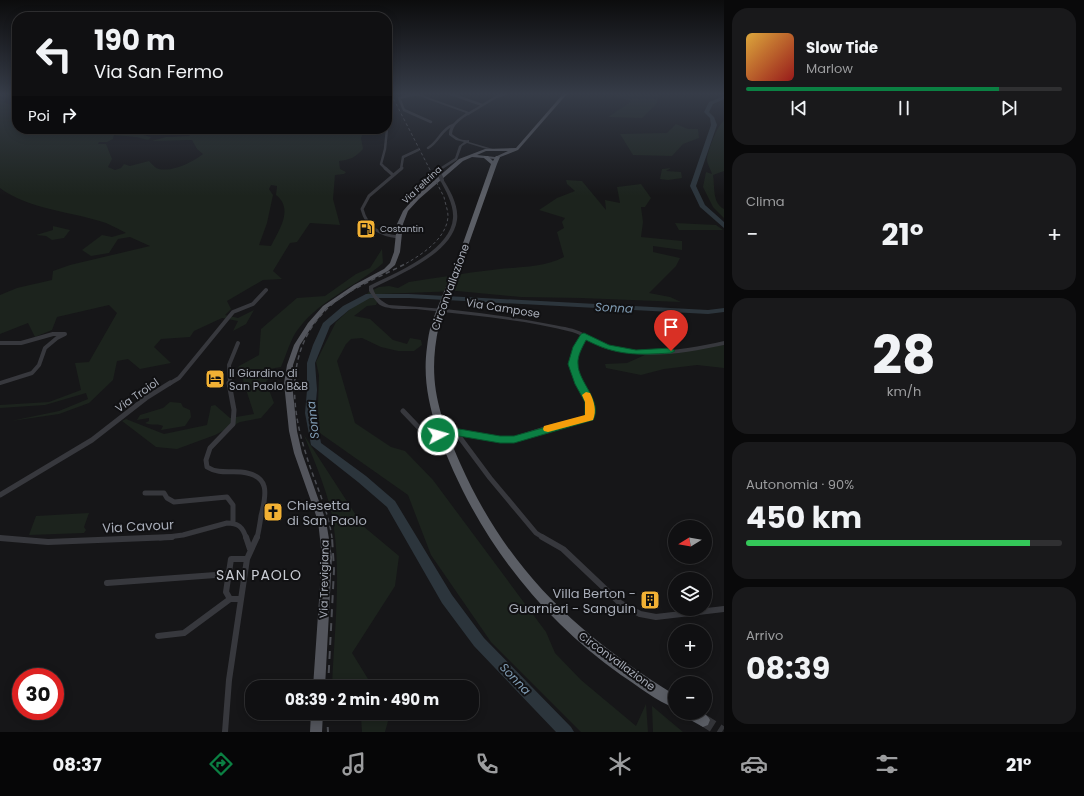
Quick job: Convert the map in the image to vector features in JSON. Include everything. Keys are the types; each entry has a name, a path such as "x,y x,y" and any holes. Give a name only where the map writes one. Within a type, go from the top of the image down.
{"highway":[{"path":"483,153 494,164"},
{"name":"Circonvallazione","path":"500,156 494,164 435,325 430,351 429,384 436,413 460,478 496,542 520,575 570,626 610,659 668,697"}],"main road":[{"name":"Via Feltrina","path":"483,153 500,156 515,150 534,128"},
{"name":"Via Feltrina","path":"398,237 401,221 411,204 459,161 483,153 515,150"},
{"path":"494,151 500,156"},
{"name":"Via Trevigiana","path":"319,680 327,557 322,521 295,443 289,398 288,374 297,345 314,318 325,307 340,296 391,266 396,257 398,237"},
{"path":"316,732 317,720"}],"street":[{"path":"428,148 434,145 442,132 446,128"},
{"name":"Via Feltrina","path":"451,128 450,131 451,135 468,141 483,153"},
{"path":"386,134 385,149 381,164 393,175"},
{"name":"Via Campose","path":"468,141 461,146 456,159 439,170 454,210 455,221 451,232 444,242 420,262 371,287 371,291 381,303 388,306 449,310 492,315 556,327 579,332 606,347 636,352 693,348 724,343"},
{"path":"398,237 384,236 376,232 366,222 362,209 369,196 402,168 403,156 418,150"},
{"name":"Via Troiol","path":"0,495 92,440 146,398 179,378 233,312 238,308 251,305 258,300 266,290"},
{"path":"0,343 21,343 53,334 65,334 45,348 39,365 32,373 0,383"},
{"path":"403,412 426,434 438,435 459,433 500,439 514,439 590,418 590,402 580,384 573,364 578,347 584,336"},
{"path":"225,732 229,680 240,599 247,559 256,538 263,511 266,487 262,480 250,473 216,472 207,467 205,462 205,456 210,447 233,424 235,412 227,375 231,356 238,343"},
{"path":"459,433 458,436 490,478 536,533 563,549 620,602 640,614 656,618 724,609"},
{"path":"145,493 164,493 167,498 174,502 230,499 233,505 232,523 240,526 244,530 250,549"},
{"name":"Via Cavour","path":"0,538 23,542 135,539 188,534 226,523 232,523"},
{"path":"230,598 226,592 231,559 247,559"},
{"path":"107,583 229,574"},
{"path":"158,636 184,633 230,598 240,599"}],"shaded area":[{"path":"0,128 12,128 12,134 140,134 151,137 148,140 136,137 114,135 113,139 107,142 99,142 98,144 106,144 112,159 108,167 115,170 121,168 124,164 130,166 149,161 154,166 165,170 177,168 203,154 197,149 192,140 152,141 166,137 189,136 191,134 363,134 361,138 363,149 352,158 339,161 340,169 346,172 344,174 335,175 333,199 340,225 310,223 297,242 290,243 273,271 282,279 263,280 227,301 231,309 225,315 238,318 254,310 246,324 233,331 238,321 222,318 194,331 190,337 161,339 154,347 171,363 140,369 128,359 117,361 113,380 89,403 59,414 11,421 59,411 88,399 86,393 45,405 0,408 0,405 49,402 81,390 75,363 89,362 117,313 109,305 57,317 52,330 35,337 28,323 0,334 0,295 17,288 52,280 53,271 70,265 150,246 130,237 118,239 109,253 91,256 82,250 102,235 112,237 126,233 106,223 23,201 0,188","holes":["271,185 277,186 276,195 284,207 281,227 271,246 259,245 267,223 273,195 269,189"]},
{"path":"672,128 698,129 699,138 683,144 672,156 633,155 620,134 667,133"},
{"path":"718,128 724,128 724,171 713,175 716,199 720,206 724,209 724,218 713,207 703,187 706,172 712,174 707,159"},
{"path":"671,168 666,171 681,172 682,178 668,180 660,179 662,169"},
{"path":"566,180 582,181 606,210 605,200 620,203 617,187 641,184 651,198 645,207 641,207 643,222 641,237 682,241 682,250 653,246 653,252 680,258 676,266 649,293 670,297 681,302 521,297 457,291 381,294 376,305 367,306 354,316 370,319 393,340 407,344 410,338 421,340 422,345 414,351 398,351 381,347 362,338 351,339 346,344 337,361 355,423 391,447 405,451 433,480 546,632 555,653 581,680 636,726 646,704 648,732 581,732 491,642 431,555 408,495 317,431 319,375 316,362 336,322 369,292 379,287 389,286 398,288 409,282 482,271 546,264 564,257 557,232 564,228 562,222 565,218 539,210 557,198 575,191 567,184"},
{"path":"675,223 716,225 723,230 679,230"},
{"path":"53,226 70,230 64,238 52,240 46,236 36,235 53,230"},
{"path":"382,249 383,263 318,309 296,332 281,367 264,370 272,374 266,382 274,403 261,418 240,422 215,435 177,449 156,447 122,421 126,419 164,434 207,425 211,406 215,405 230,418 254,414 242,377 236,372 239,366 259,355 261,329 297,298 325,296 356,274 370,268"},
{"path":"724,345 724,368 697,365 664,369 641,375 606,368 605,364 627,363 647,354"},
{"path":"170,402 181,403 183,407 190,410 191,417 185,426 161,430 163,426 161,425 145,423 149,421 149,418 137,420 140,415 163,408"},
{"path":"304,435 363,526 399,556 395,586 352,653 369,680 332,680 337,587 336,548 330,505 318,469"},
{"path":"89,513 84,527 86,530 84,533 29,535 36,516"},
{"path":"652,706 683,732 653,732"},
{"path":"361,720 388,720 385,732 362,732"}],"waterway":[{"name":"Sonna","path":"713,128 693,186 702,206 724,226"},
{"name":"Sonna","path":"566,732 479,642 447,599 391,504 362,479 316,445 310,413 312,390 311,363 317,345 326,325 346,308 369,296 409,296 708,312 724,310"}],"tunnel":[{"path":"703,720 722,732"}],"railway":[{"path":"405,264 426,250 439,238 447,224 448,216 444,197 409,128"},
{"path":"332,538 324,506 309,464 300,432 296,410 296,368 302,347 311,329 325,311 351,291 405,264"},
{"path":"328,680 334,570 332,537"},
{"path":"327,720 328,732"}],"slow traffic":[{"path":"548,429 590,418 590,402 586,395"}],"place":[{"name":"Costantin","path":"366,229"},
{"name":"Il Giardino di San Paolo B&B","path":"215,379"},
{"name":"Chiesetta di San Paolo","path":"273,512"},
{"name":"Villa Berton - Guarnieri - Sanguin","path":"650,600"}],"district":[{"name":"SAN PAOLO","path":"259,575"}],"route":[{"path":"438,435 466,433 500,439 514,439 590,418 590,402 580,384 573,364 578,347 584,336 606,347 636,352 671,351"}]}
